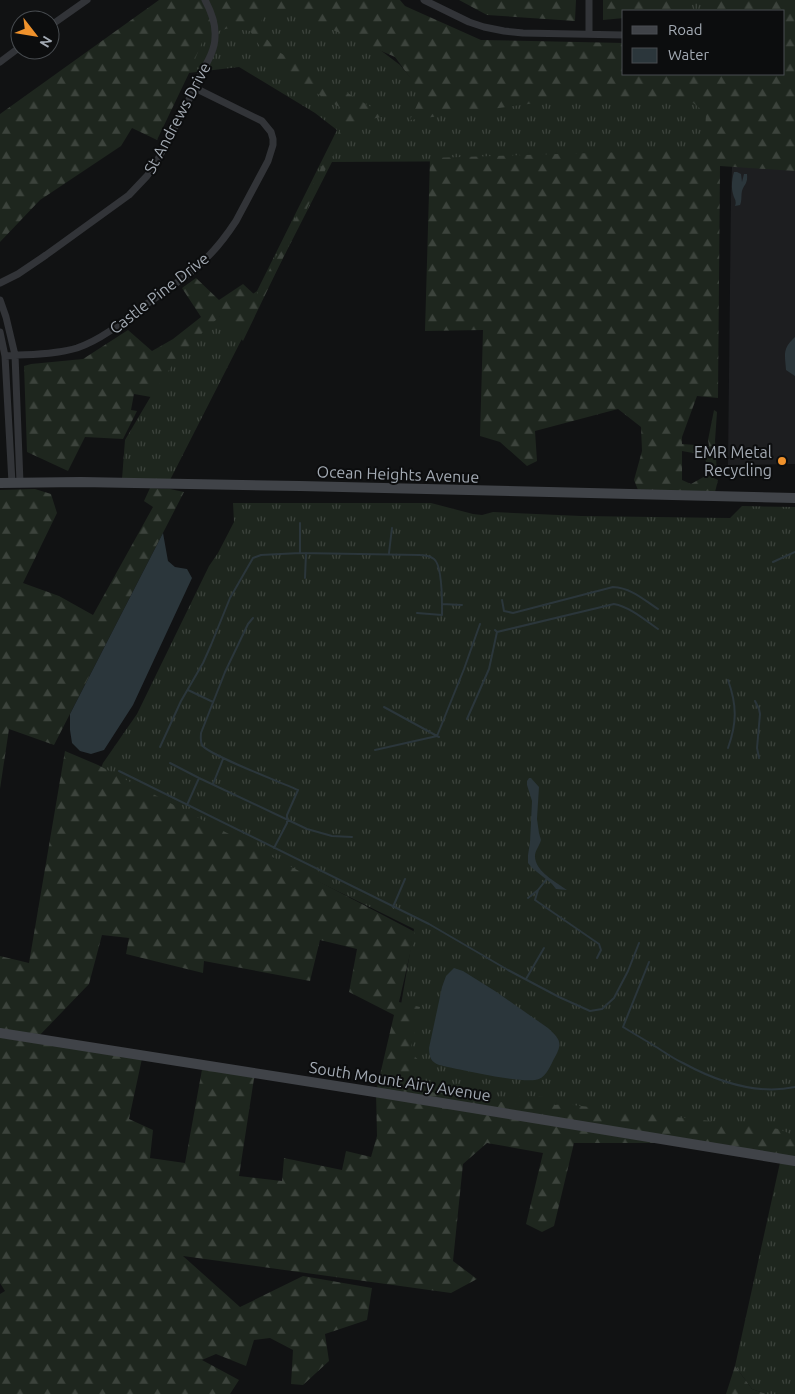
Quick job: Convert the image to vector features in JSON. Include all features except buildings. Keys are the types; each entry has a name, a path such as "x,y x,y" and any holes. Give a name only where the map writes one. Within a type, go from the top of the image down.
{"street":[{"path":"60,19 87,0"},
{"name":"St Andrews Drive","path":"0,283 18,274 46,255 134,191 155,165 213,49 215,39 214,21 205,0"},
{"path":"424,0 469,22 513,33 622,35"},
{"path":"589,34 590,0"},
{"name":"Castle Pine Drive","path":"5,356 66,351 88,344 104,335 197,267 224,239 236,221 268,161 273,139 262,121 195,88"},
{"path":"0,300 6,317 14,355 16,483"},
{"path":"0,332 5,356 16,483"},
{"name":"Ocean Heights Avenue","path":"0,484 81,482 795,498"},
{"name":"South Mount Airy Avenue","path":"0,1033 795,1161"}],"shaded area":[{"path":"732,166 795,168 795,464 728,465"}],"green space":[{"path":"159,0 400,0 405,6 481,40 622,43 622,75 785,75 785,10 709,10 712,0 795,0 795,171 720,166 718,398 697,396 682,437 682,444 709,446 708,440 714,410 717,412 715,441 717,474 706,473 707,465 704,455 682,451 682,480 691,484 707,475 718,480 715,492 638,490 634,480 642,451 641,427 618,409 535,431 537,461 527,466 500,442 480,436 483,330 425,331 430,158 692,150 705,136 706,113 688,99 580,97 410,120 422,94 395,57 287,10 263,13 260,32 279,52 386,116 367,120 346,136 330,160 243,341 220,316 173,364 151,397 134,394 131,410 137,411 123,439 85,437 68,471 27,452 24,366 83,359 128,330 152,351 173,339 201,317 182,288 196,278 219,300 243,284 256,296 349,113 259,58 261,48 250,31 229,28 205,35 157,140 132,128 121,146 40,200 0,242 0,114"},
{"path":"286,0 338,18 400,65 437,109 723,75 722,160 332,162 170,480 122,479 125,440 184,340 257,291 337,130 315,113 239,67 180,74 174,1"},
{"path":"459,0 576,0 575,21 487,15"},
{"path":"603,0 672,0 672,7 676,10 622,10 622,18 603,20"},
{"path":"662,0 724,0 724,10 662,10"},
{"path":"150,488 184,492 54,745 9,729 0,789 0,490 35,489 51,494 57,513 23,583 59,596 93,615 153,507 144,501"},
{"path":"233,503 431,503 482,515 493,512 581,516 730,518 742,506 795,507 795,1394 766,1394 752,1389 735,1366 783,1149 387,1086 414,929 99,773 103,763 137,714 209,566 234,522"},
{"path":"65,751 98,765 415,932 399,1002 420,1007 410,1052 425,1066 388,1086 515,1104 520,1096 544,1097 555,1105 564,1104 779,1129 795,1136 795,1161 688,1143 574,1143 554,1226 542,1232 526,1224 543,1153 487,1143 463,1164 453,1261 477,1279 451,1293 183,1256 240,1307 303,1276 372,1288 367,1320 325,1334 329,1361 303,1385 291,1384 293,1350 270,1338 254,1340 246,1366 216,1354 202,1360 239,1380 230,1394 0,1394 0,1294 5,1291 0,1283 0,956 29,963","holes":["102,935 129,938 126,954 203,973 204,961 310,981 320,940 357,949 349,992 394,1015 376,1092 377,1136 371,1157 346,1151 342,1170 284,1158 282,1181 239,1176 255,1072 203,1064 185,1163 150,1158 153,1130 129,1119 143,1054 37,1038 89,984"]},
{"path":"735,1366 752,1389 766,1394 726,1394"}],"water":[{"path":"734,172 741,174 742,182 744,174 747,174 747,177 740,205 735,206 736,201 732,192 732,183"},
{"path":"795,337 795,376 786,370 785,356 786,348"},
{"path":"163,533 168,561 175,567 187,569 192,578 133,705 104,750 91,754 80,751 72,743 70,714"},
{"path":"529,778 539,787 537,819 541,840 535,855 536,861 546,876 567,890 556,889 528,863 532,801 527,785"},
{"path":"454,968 463,971 495,991 548,1028 558,1038 559,1048 548,1070 542,1077 532,1080 506,1078 439,1065 432,1061 429,1048 442,987 446,976"}],"waterway":[{"path":"300,523 300,553"},
{"path":"389,553 392,528"},
{"path":"773,562 795,552"},
{"path":"160,747 181,701 203,663 230,598 253,558 261,555 300,553 429,556 434,559 439,569 442,615 417,613"},
{"path":"305,578 306,553"},
{"path":"502,600 504,611 513,613 613,587 626,589 658,609"},
{"path":"442,604 462,605"},
{"path":"497,632 614,604 632,611 658,629"},
{"path":"253,618 248,624 225,672 201,733 201,740 202,745 217,755 298,790 287,815 287,823 274,848"},
{"path":"439,737 437,736 480,624"},
{"path":"467,719 489,669 497,632 495,630"},
{"path":"728,680 735,714 728,748"},
{"path":"188,690 213,702"},
{"path":"755,701 760,714 757,748 759,758"},
{"path":"384,707 437,736"},
{"path":"375,750 437,736"},
{"path":"213,784 223,759"},
{"path":"170,763 307,829 332,836 352,837"},
{"path":"119,771 429,924 508,970 590,1011 602,1009 614,998 628,971 639,943"},
{"path":"187,805 199,778"},
{"path":"393,907 405,879"},
{"path":"546,880 538,890 535,900 599,944 601,950 597,958"},
{"path":"528,898 538,890"},
{"path":"526,979 544,948"},
{"path":"649,962 623,1027 679,1061 723,1081 752,1088 781,1089 795,1087"}],"place":[{"name":"EMR Metal Recycling","path":"782,461"}]}
